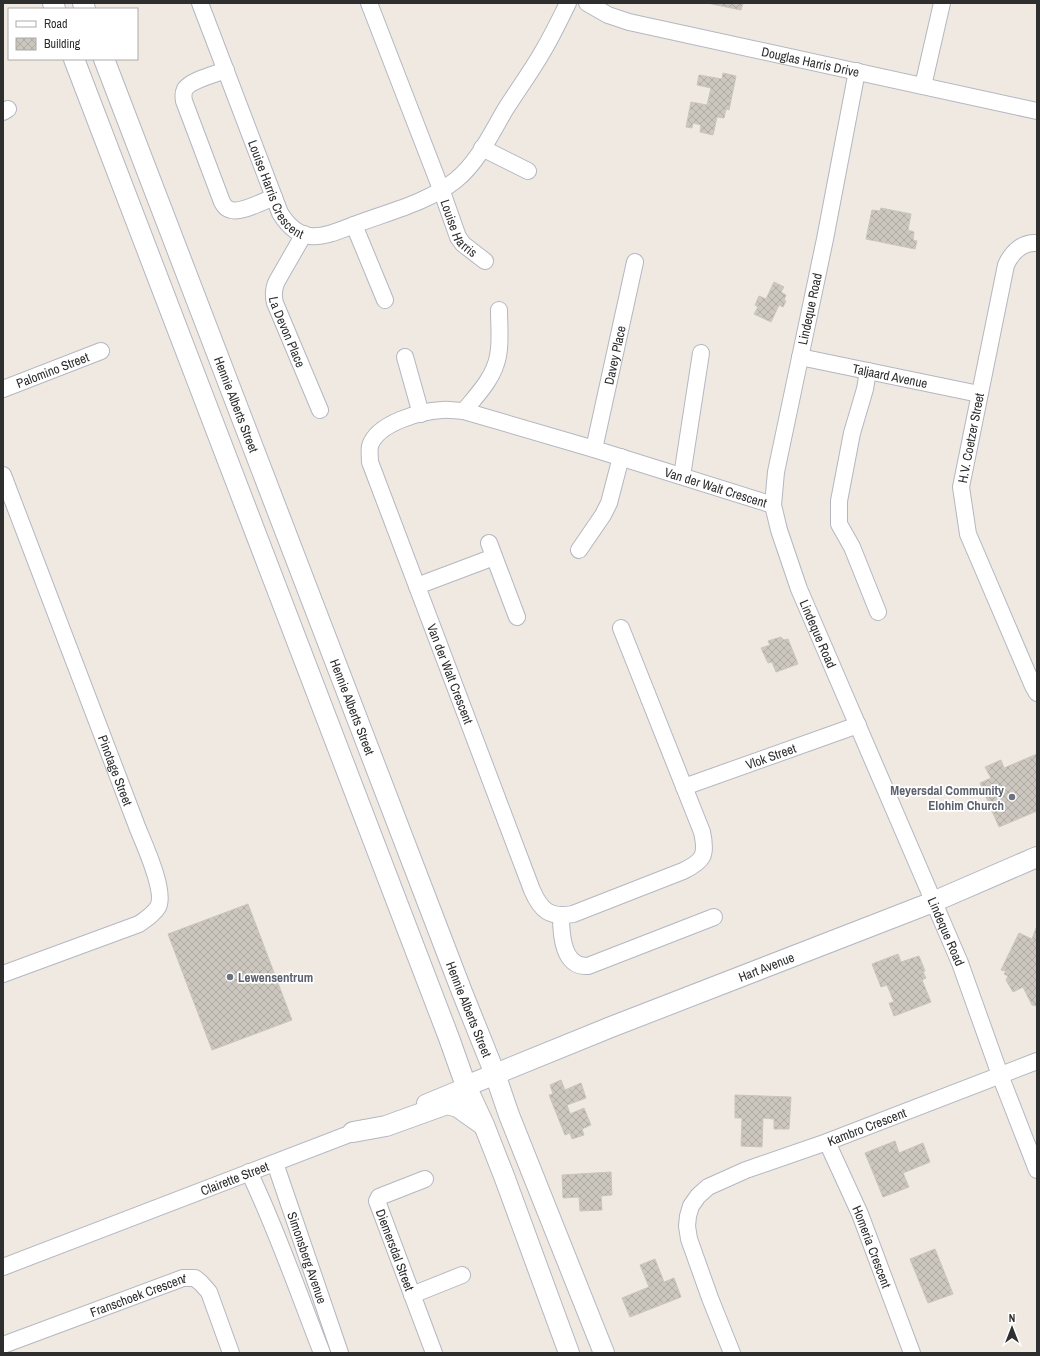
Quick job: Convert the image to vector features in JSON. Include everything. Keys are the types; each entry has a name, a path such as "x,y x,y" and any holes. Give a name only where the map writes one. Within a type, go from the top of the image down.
{"street":[{"name":"Louise Harris Crescent","path":"200,3 280,213 286,222 296,231 315,237 325,236 425,198 456,180 466,170 482,148 543,51 568,3"},
{"path":"369,3 441,189"},
{"name":"Douglas Harris Drive","path":"587,3 608,15 628,22 1037,111"},
{"path":"923,86 942,3"},
{"path":"74,60 466,1086 484,1125 504,1176 569,1353"},
{"name":"Hennie Alberts Street","path":"104,60 430,910 495,1074 509,1115 604,1353"},
{"path":"226,70 192,83 186,87 183,94 184,101 222,202 226,208 232,211 240,210 274,197"},
{"name":"Lindeque Road","path":"857,71 825,239 776,472 773,505 779,530 799,589 960,963 1000,1075 1037,1170"},
{"path":"482,148 528,171"},
{"name":"Louise Harris","path":"441,189 458,237 463,244 485,261"},
{"path":"354,225 385,300"},
{"name":"La Devon Place","path":"304,234 277,281 273,296 320,410"},
{"name":"H.V. Coetzer Street","path":"1037,244 1026,244 1019,248 1011,256 1006,265 961,487 968,534 1037,693"},
{"name":"Davey Place","path":"594,448 635,262"},
{"path":"464,411 489,380 495,367 500,343 499,310"},
{"name":"Palomino Street","path":"3,389 101,351"},
{"path":"682,476 701,353"},
{"path":"405,357 421,414"},
{"name":"Taljaard Avenue","path":"800,357 979,394"},
{"path":"868,371 865,389 852,433 839,502 839,524 852,548 878,612"},
{"name":"Van der Walt Crescent","path":"561,916 549,913 538,904 532,890 370,462 370,446 377,434 385,427 396,422 421,414 442,410 464,411 594,448 773,505"},
{"path":"579,550 603,516 609,503 621,457"},
{"name":"Pinotage Street","path":"3,475 138,829 157,881 160,895 159,906 153,914 139,924 3,974"},
{"path":"417,586 491,550 517,617"},
{"path":"621,628 702,832 705,845 703,857 694,866 683,871 573,914 561,916 563,942 569,958 574,963 581,966 588,966 714,917"},
{"name":"Vlok Street","path":"684,787 858,725"},
{"name":"Hart Avenue","path":"466,1086 611,1027 933,902 1037,857"},
{"name":"Kambro Crescent","path":"732,1353 689,1239 687,1226 688,1216 691,1206 698,1196 708,1187 746,1170 827,1142 1037,1061"},
{"name":"Clairette Street","path":"3,1267 275,1163 466,1086"},
{"path":"353,1132 386,1126 447,1104 458,1107 484,1125"},
{"name":"Homeria Crescent","path":"827,1142 860,1214 912,1353"},
{"name":"Simonsberg Avenue","path":"275,1163 340,1353"},
{"name":"Simonsberg Avenue","path":"249,1172 280,1244 322,1353"},
{"name":"Diemersdal Street","path":"425,1179 379,1197 377,1199 377,1205 412,1295 431,1352"},
{"path":"412,1295 462,1275"},
{"name":"Franschoek Crescent","path":"3,1345 183,1278 194,1278 209,1292 231,1353"}],"building":[{"path":"707,3 743,3 741,10"},
{"path":"723,73 736,76 729,110 726,109 724,118 717,117 713,135 700,132 701,125 693,123 692,128 686,127 691,102 707,105 711,88 697,85 699,75 722,79"},
{"path":"881,208 911,214 908,230 914,232 913,240 917,241 915,249 866,239 872,210 880,211"},
{"path":"774,282 784,287 781,292 786,295 784,300 786,301 783,307 779,305 771,322 754,314 758,307 755,305 759,296 766,299"},
{"path":"781,637 784,640 788,639 798,664 776,672 772,662 768,663 761,648 770,645 768,641"},
{"name":"Meyersdal Community Elohim Church","path":"1037,754 1037,811 999,827 980,783 991,778 985,767 1001,760 1004,768"},
{"name":"Lewensentrum","path":"248,904 292,1020 212,1050 168,934"},
{"path":"1036,928 1037,1006 1032,1005 1023,987 1013,992 1006,980 1008,976 1004,974 1006,971 1001,970 1019,933 1032,939"},
{"path":"898,954 901,962 919,956 926,978 922,980 931,1002 894,1016 889,1003 894,1002 887,985 881,987 872,964"},
{"path":"561,1080 565,1090 581,1083 586,1098 567,1105 570,1114 584,1108 591,1125 582,1129 584,1135 572,1139 570,1133 565,1135 549,1095 553,1094 550,1085"},
{"path":"735,1095 791,1097 789,1129 774,1129 774,1119 763,1118 762,1147 741,1146 742,1118 735,1118"},
{"path":"895,1141 899,1153 923,1143 930,1162 903,1173 909,1187 883,1197 865,1153"},
{"path":"611,1172 612,1195 601,1196 602,1210 580,1211 579,1197 563,1198 562,1175"},
{"path":"935,1249 953,1294 928,1303 910,1259"},
{"path":"655,1259 664,1282 674,1278 681,1297 630,1317 622,1298 649,1287 640,1265"}],"place":[{"name":"Meyersdal Community Elohim Church","path":"1012,797"},
{"name":"Lewensentrum","path":"230,977"}]}
